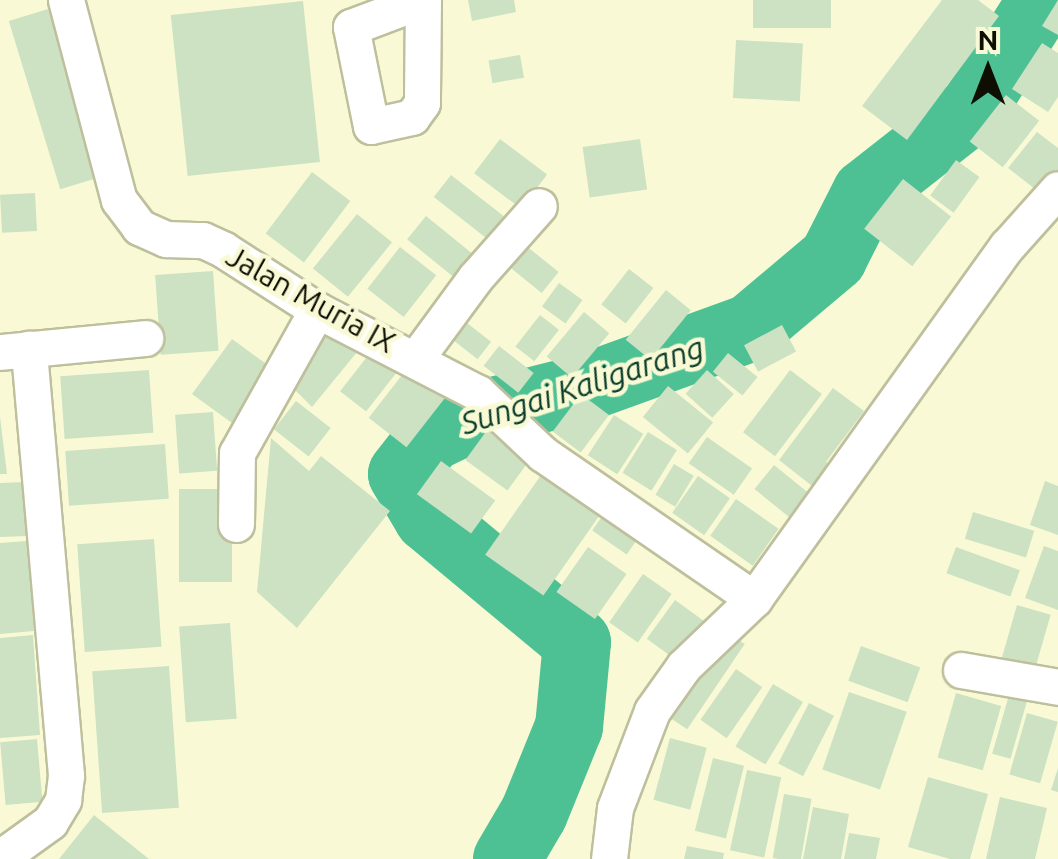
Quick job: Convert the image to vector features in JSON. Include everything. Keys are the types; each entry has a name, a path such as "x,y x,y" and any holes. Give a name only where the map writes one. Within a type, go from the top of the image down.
{"street":[{"name":"Jalan Muria IX","path":"66,0 120,200 139,228 166,238 204,240 317,310 417,358 478,393 543,454 754,599"},
{"path":"609,859 615,808 652,711 684,666 754,599 1007,246 1058,189"},
{"path":"417,358 475,278 539,206"},
{"path":"236,524 238,453 247,428 317,310"},
{"path":"0,858 50,822 62,800 66,775 14,351 145,338"},
{"path":"960,670 1058,687"}],"building":[{"path":"468,0 514,0 516,12 472,21"},
{"path":"753,0 831,0 831,28 753,28"},
{"path":"942,0 978,0 999,16 907,140 862,106"},
{"path":"1058,0 1058,35 1042,26"},
{"path":"303,1 320,162 188,176 171,15"},
{"path":"48,9 99,177 60,189 9,21"},
{"path":"736,40 803,44 800,101 733,98"},
{"path":"1042,43 1058,53 1058,97 1048,112 1012,89"},
{"path":"520,55 524,78 492,83 488,61"},
{"path":"1006,95 1039,121 1003,167 970,141"},
{"path":"1037,132 1058,148 1058,175 1043,195 1008,168"},
{"path":"500,139 547,175 521,209 474,173"},
{"path":"640,139 647,190 590,198 583,147"},
{"path":"956,160 979,177 954,213 930,196"},
{"path":"312,172 350,201 304,262 266,233"},
{"path":"451,175 510,221 493,243 434,197"},
{"path":"903,179 951,217 912,266 864,229"},
{"path":"35,193 37,231 2,233 0,195"},
{"path":"357,214 392,242 348,297 313,268"},
{"path":"426,216 472,253 453,276 407,239"},
{"path":"519,240 559,272 542,293 502,261"},
{"path":"400,247 436,275 404,317 367,289"},
{"path":"629,269 653,288 626,324 601,304"},
{"path":"213,271 219,351 161,355 155,275"},
{"path":"559,283 582,300 565,324 542,306"},
{"path":"666,290 691,310 651,360 626,340"},
{"path":"584,312 609,333 572,378 547,356"},
{"path":"540,315 559,330 534,361 515,347"},
{"path":"458,316 491,342 478,359 444,333"},
{"path":"320,317 362,346 312,407 283,378"},
{"path":"782,325 796,351 758,372 744,345"},
{"path":"232,339 278,373 238,428 192,394"},
{"path":"377,344 403,364 366,412 340,391"},
{"path":"499,346 534,373 518,393 484,366"},
{"path":"728,353 758,377 742,396 713,372"},
{"path":"413,361 451,391 406,447 369,418"},
{"path":"149,370 153,433 65,439 60,376"},
{"path":"707,370 734,394 712,418 686,394"},
{"path":"790,370 822,394 775,456 743,432"},
{"path":"668,386 713,423 688,454 643,417"},
{"path":"833,388 864,411 826,462 838,472 821,493 779,460"},
{"path":"581,394 609,415 581,453 553,432"},
{"path":"296,401 331,428 309,456 274,429"},
{"path":"213,412 217,471 179,474 175,415"},
{"path":"614,415 643,434 617,474 588,455"},
{"path":"0,417 7,474 0,474"},
{"path":"493,422 535,453 507,491 465,460"},
{"path":"648,432 677,450 651,491 623,473"},
{"path":"707,437 752,469 734,495 689,463"},
{"path":"271,438 309,471 321,456 390,511 297,628 257,592"},
{"path":"165,444 169,499 69,506 65,451"},
{"path":"441,461 495,500 471,534 417,494"},
{"path":"674,464 694,476 675,507 655,495"},
{"path":"774,465 819,502 800,526 754,489"},
{"path":"546,468 604,509 543,596 485,555"},
{"path":"698,476 730,498 704,535 672,513"},
{"path":"1045,481 1058,486 1058,535 1030,525"},
{"path":"24,482 28,536 0,537 0,483"},
{"path":"179,489 232,489 232,582 179,582"},
{"path":"736,499 779,529 753,566 710,536"},
{"path":"610,505 644,529 627,554 592,530"},
{"path":"973,512 1034,531 1026,557 965,539"},
{"path":"154,539 162,647 85,652 77,544"},
{"path":"27,541 34,631 0,634 0,543"},
{"path":"1044,546 1058,551 1058,610 1025,598"},
{"path":"588,547 627,574 595,619 556,592"},
{"path":"956,547 1020,570 1010,597 946,573"},
{"path":"643,574 672,594 638,642 609,622"},
{"path":"675,600 710,625 682,664 647,639"},
{"path":"1017,605 1051,615 1034,671 1001,662"},
{"path":"230,623 237,719 186,722 179,627"},
{"path":"724,630 745,644 687,729 666,715"},
{"path":"33,635 40,735 0,738 0,638"},
{"path":"861,646 920,668 908,702 848,681"},
{"path":"169,666 179,808 102,813 92,671"},
{"path":"736,669 762,687 727,738 700,720"},
{"path":"773,684 803,702 765,765 735,747"},
{"path":"849,692 907,712 880,789 822,770"},
{"path":"956,693 1001,706 983,770 938,757"},
{"path":"1009,695 1027,700 1010,759 992,754"},
{"path":"809,703 834,716 803,776 778,764"},
{"path":"1027,713 1058,722 1040,783 1009,775"},
{"path":"670,738 707,748 690,810 653,800"},
{"path":"37,739 42,802 6,805 0,742"},
{"path":"713,758 744,766 726,839 695,831"},
{"path":"1058,768 1058,792 1051,790"},
{"path":"747,770 781,777 764,857 730,850"},
{"path":"928,777 988,794 970,859 950,859 908,847"},
{"path":"784,794 812,799 801,859 773,858"},
{"path":"1000,797 1047,808 1035,859 986,859"},
{"path":"813,807 849,814 841,859 803,859"},
{"path":"94,815 149,859 59,859"},
{"path":"849,833 880,838 876,859 844,859"},
{"path":"687,846 724,853 723,859 684,859"}],"waterway":[{"name":"Sungai Kaligarang","path":"507,859 534,813 569,727 577,642 428,518 402,474 430,438 478,415 584,388 750,328 833,258 866,193 973,109 1042,0"}]}
